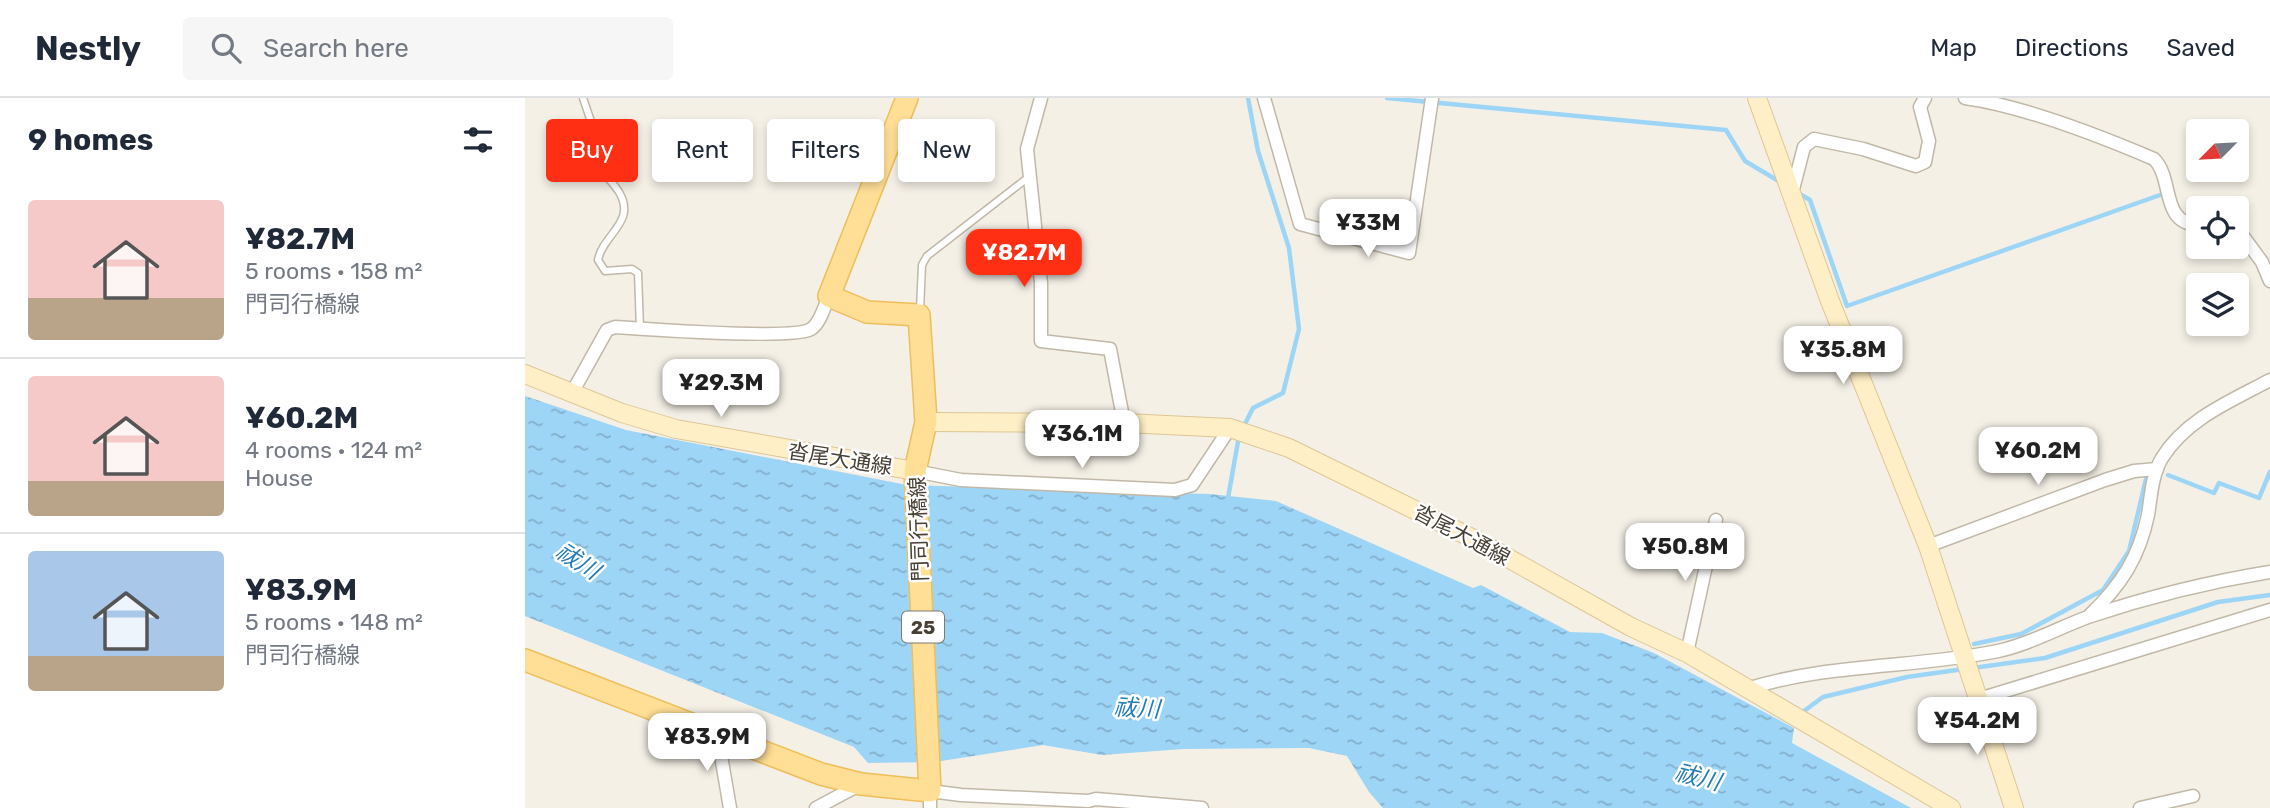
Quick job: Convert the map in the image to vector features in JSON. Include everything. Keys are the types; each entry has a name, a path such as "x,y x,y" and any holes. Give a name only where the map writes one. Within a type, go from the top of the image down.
{"main road":[{"path":"907,98 829,296 867,312 919,315"},
{"path":"1757,98 1791,197 1928,546 2014,808"},
{"name":"門司行橋線","path":"919,315 926,422 916,475 930,792"},
{"name":"沓尾大通線","path":"525,374 622,412 676,429 916,475"},
{"name":"沓尾大通線","path":"926,422 1124,423 1230,428 1289,448 1464,533 1631,627 1687,653 1951,808"},
{"path":"525,660 821,774 861,784 930,792"}],"street":[{"path":"1041,98 1027,149 1041,283 1041,341 1110,349 1124,423"},
{"path":"1263,98 1300,224 1409,253 1432,98"},
{"path":"1791,197 1804,147 1814,139 1863,149 1916,166 1925,162 1929,141 1920,107 1925,98"},
{"path":"1965,98 1986,101 2059,124 2154,159 2161,171 2174,213 2186,222"},
{"path":"2249,243 2270,281"},
{"path":"573,391 607,330 615,327 726,333 803,332 816,324 829,296"},
{"path":"2087,618 2115,590 2136,559 2157,469 2168,450 2191,425 2270,380"},
{"path":"916,475 961,480 1175,490 1192,485 1230,428"},
{"path":"1928,546 2105,480 2134,471 2157,469"},
{"path":"1687,653 1716,520"},
{"path":"1750,688 1788,676 1964,658 2036,639 2087,618 2214,582 2270,572"},
{"path":"1978,696 2270,610"},
{"path":"721,736 720,750 730,808"},
{"path":"817,808 861,784"},
{"path":"930,792 1067,801 1097,799 1202,808"},
{"path":"2140,808 2193,796"}],"lane":[{"path":"583,98 598,142 596,161 624,204 622,224 600,251 598,260 605,271 632,269 638,273 640,329"},
{"path":"919,315 922,265 927,256 1030,176"}],"water":[{"name":"祓川","path":"525,396 626,430 907,485 1210,494 1276,501 1473,588 1481,585 1570,632 1602,633 1654,653 1794,728 1792,743 1911,808 1383,808 1369,792 1347,756 1309,748 1183,749 1102,755 1043,745 935,762 868,763 854,747 525,616"}],"waterway":[{"path":"1243,428 1253,408 1283,393 1299,329 1289,248 1258,151 1248,98"},
{"path":"1387,98 1726,130 1745,161 1782,183"},
{"path":"1798,193 1810,200 1847,306 2160,195"},
{"path":"1228,498 1239,436"},
{"path":"2168,475 2214,493 2219,483 2259,498 2270,472"},
{"path":"1974,644 2021,634 2103,590 2129,551 2146,479"},
{"path":"1973,668 2045,658 2218,602 2270,595"},
{"path":"1800,714 1823,697 1907,677 1964,669"}]}
